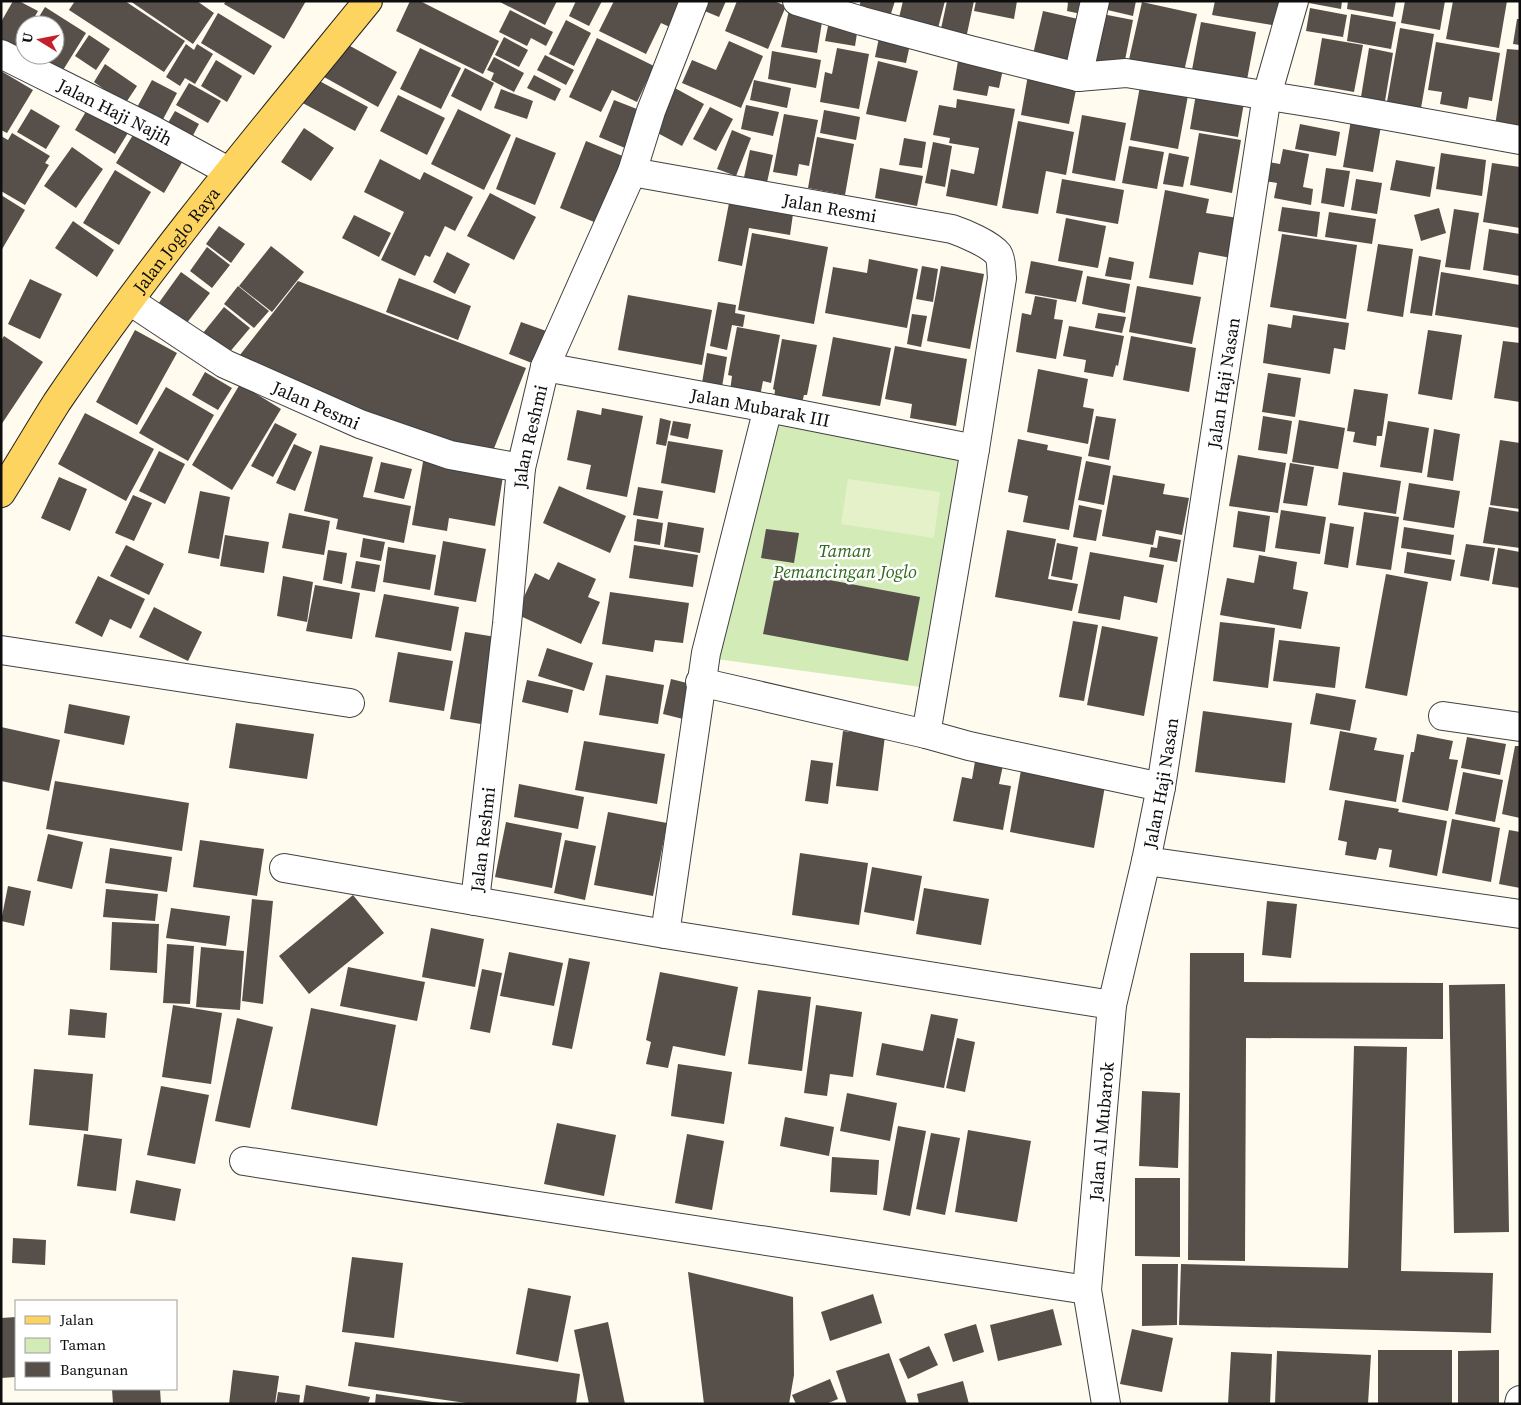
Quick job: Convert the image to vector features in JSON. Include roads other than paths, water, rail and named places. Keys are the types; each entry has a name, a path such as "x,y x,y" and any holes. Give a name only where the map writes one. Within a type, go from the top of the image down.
{"main road":[{"name":"Jalan Joglo Raya","path":"1,493 57,403 130,300 228,172 368,1"}],"street":[{"name":"Jalan Reshmi","path":"475,901 506,624 521,468 545,367 632,172 651,111 694,1"},
{"path":"797,1 862,21 1078,76 1126,73 1450,126 1520,140"},
{"path":"1078,76 1095,1"},
{"name":"Jalan Haji Nasan","path":"1146,861 1161,787 1267,95 1294,1"},
{"name":"Jalan Haji Najih","path":"1,54 151,129 228,172"},
{"name":"Jalan Resmi","path":"632,172 952,229 972,236 998,254 1002,278 975,449"},
{"name":"Jalan Pesmi","path":"130,300 225,364 360,424 450,455 521,468"},
{"name":"Jalan Mubarak III","path":"545,367 975,449"},
{"path":"666,934 700,682 768,408"},
{"path":"926,734 975,449"},
{"path":"1,650 350,704"},
{"path":"700,682 926,734 969,746 1161,787"},
{"path":"1443,716 1520,727"},
{"path":"1146,861 1520,914"},
{"name":"Jalan Al Mubarok","path":"1106,1404 1087,1290 1112,1005 1146,861"},
{"path":"284,868 666,934 1112,1005"},
{"path":"244,1161 1087,1290"},
{"path":"1519,1404 1520,1400"}],"park label":[{"name":"Taman Pemancingan Joglo","path":"845,560"}]}
